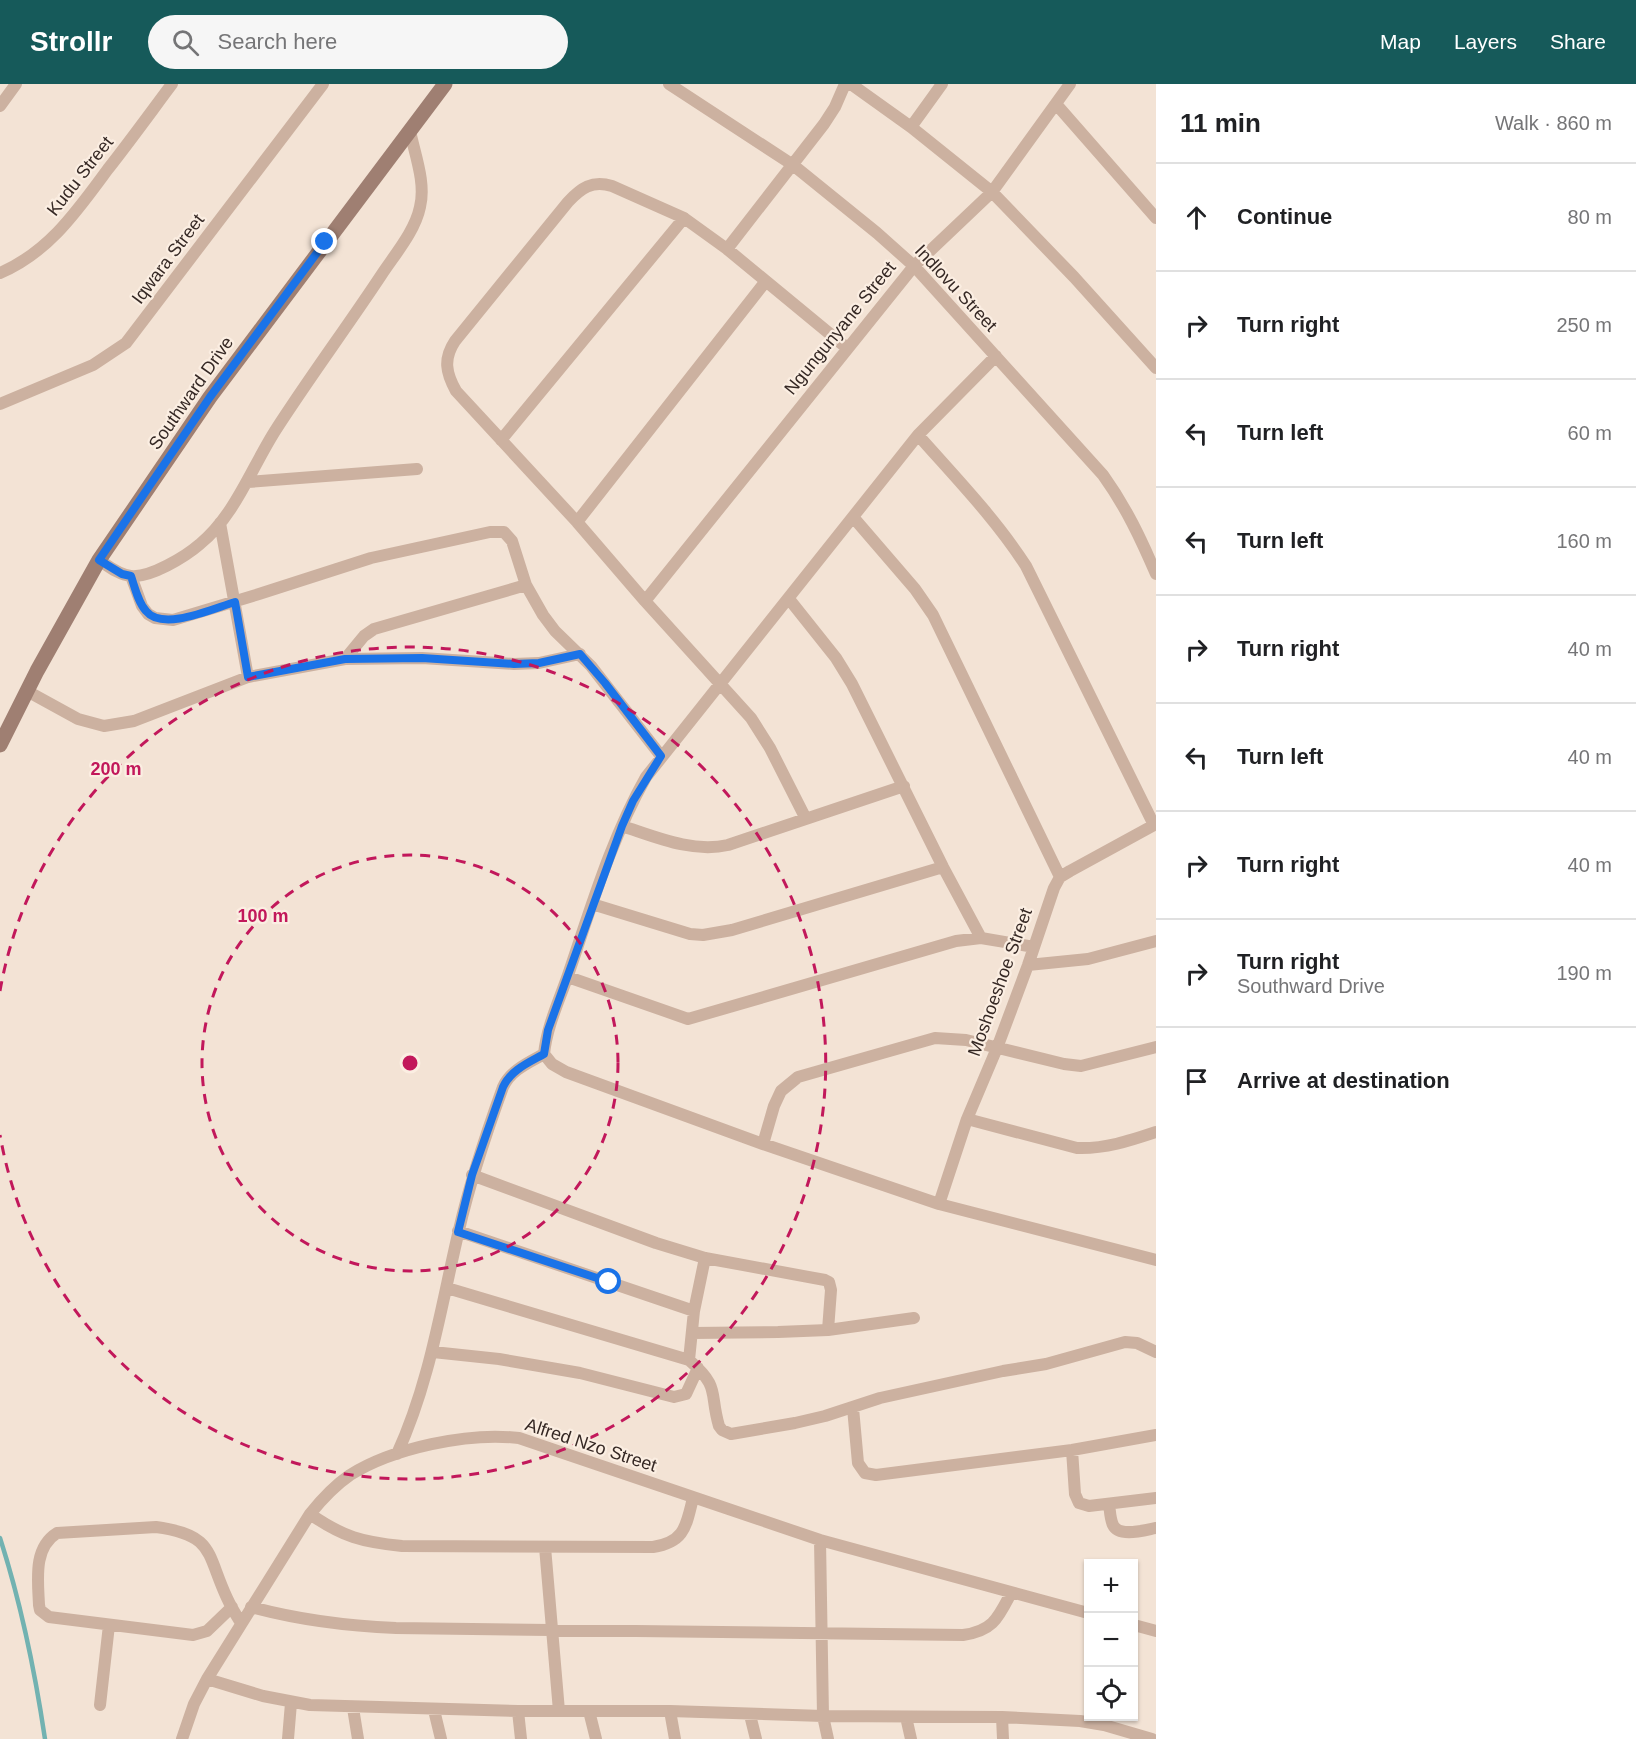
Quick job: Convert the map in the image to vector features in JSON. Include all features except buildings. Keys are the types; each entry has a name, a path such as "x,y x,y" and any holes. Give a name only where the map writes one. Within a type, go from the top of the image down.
{"main road":[{"name":"Southward Drive","path":"0,745 99,560 210,397 446,84"}],"street":[{"path":"0,106 16,84"},
{"name":"Kudu Street","path":"0,273 33,255 54,238 74,215 172,84"},
{"name":"Iqwara Street","path":"0,404 93,364 126,343 323,84"},
{"name":"Indlovu Street","path":"669,84 794,165 914,266 1103,475 1122,501 1137,528 1156,574"},
{"path":"727,249 830,116 845,84"},
{"path":"851,84 911,127 992,192 1074,277 1156,368"},
{"path":"911,127 942,84"},
{"name":"Ngungunyane Street","path":"645,601 914,266 992,192 1070,84"},
{"path":"1056,104 1156,218"},
{"path":"99,560 122,574 131,576 153,571 170,564 200,544 220,523 248,482 275,432 416,220 422,192 410,131"},
{"path":"806,819 761,732 751,718 719,685 577,522 456,391 446,366 448,350 568,202 588,184 602,183 684,218 727,249 847,348"},
{"path":"501,440 684,218"},
{"path":"577,522 766,281"},
{"path":"996,356 918,435 661,756 633,801 622,826 548,1030 544,1054 552,1064 566,1072 939,1204 1156,1260"},
{"path":"853,517 915,589 933,615 1060,877 1155,824 1026,566 1008,537 918,435"},
{"path":"248,482 417,470"},
{"path":"220,523 248,677"},
{"path":"131,576 142,606 148,614 164,620 182,618 371,558 497,531 504,532 512,541 526,585 543,615 555,631 580,654 605,683 661,756"},
{"path":"345,659 364,636 374,629 526,585"},
{"path":"789,598 836,658 852,684 981,938"},
{"path":"27,692 85,721 111,726 134,721 248,677 345,659 422,658 514,664 539,663 580,654"},
{"path":"622,826 691,846 712,849 904,786"},
{"path":"592,904 676,931 703,934 732,930 943,867"},
{"name":"Moshoeshoe Street","path":"939,1204 967,1119 997,1048 1054,888 1060,877"},
{"path":"568,977 688,1019 956,941 981,938 1034,947"},
{"path":"1028,965 1088,959 1156,941"},
{"path":"763,1143 781,1091 798,1077 935,1038 966,1040 1081,1066 1156,1047"},
{"path":"398,1454 418,1403 433,1352 472,1175 507,1079 544,1054"},
{"path":"967,1119 1077,1148 1095,1149 1115,1146 1156,1132"},
{"path":"472,1175 656,1243 705,1258 829,1282 831,1290 828,1330"},
{"path":"458,1232 694,1311"},
{"path":"433,1352 498,1359 580,1373 674,1397 686,1394 694,1364 692,1333 694,1311 705,1258"},
{"path":"447,1288 694,1364 712,1386 719,1426 726,1433 795,1423 905,1392 1046,1364 1125,1342 1137,1343 1156,1352"},
{"path":"692,1333 828,1330 914,1318"},
{"path":"853,1408 858,1463 865,1473 876,1475 1072,1450 1156,1436"},
{"name":"Alfred Nzo Street","path":"182,1739 194,1704 207,1679 310,1514 335,1486 364,1467 398,1454 470,1437 519,1438 820,1540 1084,1612"},
{"path":"1072,1450 1075,1494 1079,1503 1089,1506 1156,1498"},
{"path":"310,1514 344,1534 376,1544 653,1547 667,1544 686,1528 693,1498"},
{"path":"1109,1504 1113,1525 1116,1529 1127,1532 1156,1528"},
{"path":"232,1607 207,1631 194,1635 56,1618 44,1615 40,1610 39,1559 51,1537 66,1531 156,1527 187,1534 209,1551 241,1623"},
{"path":"820,1540 823,1716 828,1739"},
{"path":"545,1547 559,1711"},
{"path":"251,1607 287,1617 352,1626 963,1635 980,1633 990,1627 1011,1593"},
{"path":"100,1705 109,1625"},
{"path":"1138,1626 1156,1631"},
{"path":"207,1679 234,1689 291,1703 353,1708 1002,1717 1080,1721 1104,1725 1153,1739 1156,1728"},
{"path":"288,1739 291,1703"},
{"path":"353,1708 358,1739"},
{"path":"434,1710 441,1739"},
{"path":"518,1711 521,1739"},
{"path":"589,1711 596,1739"},
{"path":"670,1712 675,1739"},
{"path":"750,1715 756,1739"},
{"path":"906,1717 911,1739"},
{"path":"1002,1717 1003,1739"}],"waterway":[{"path":"0,1538 27,1638 45,1739"}],"route":[{"path":"325,242 210,397 99,560 122,574 131,576 142,606 148,614 155,618 173,620 235,602 248,677 345,659 422,658 514,664 539,663 580,654 661,756 646,777 622,826 548,1030 544,1054 513,1072 503,1087 472,1175 458,1232 609,1282"}]}
